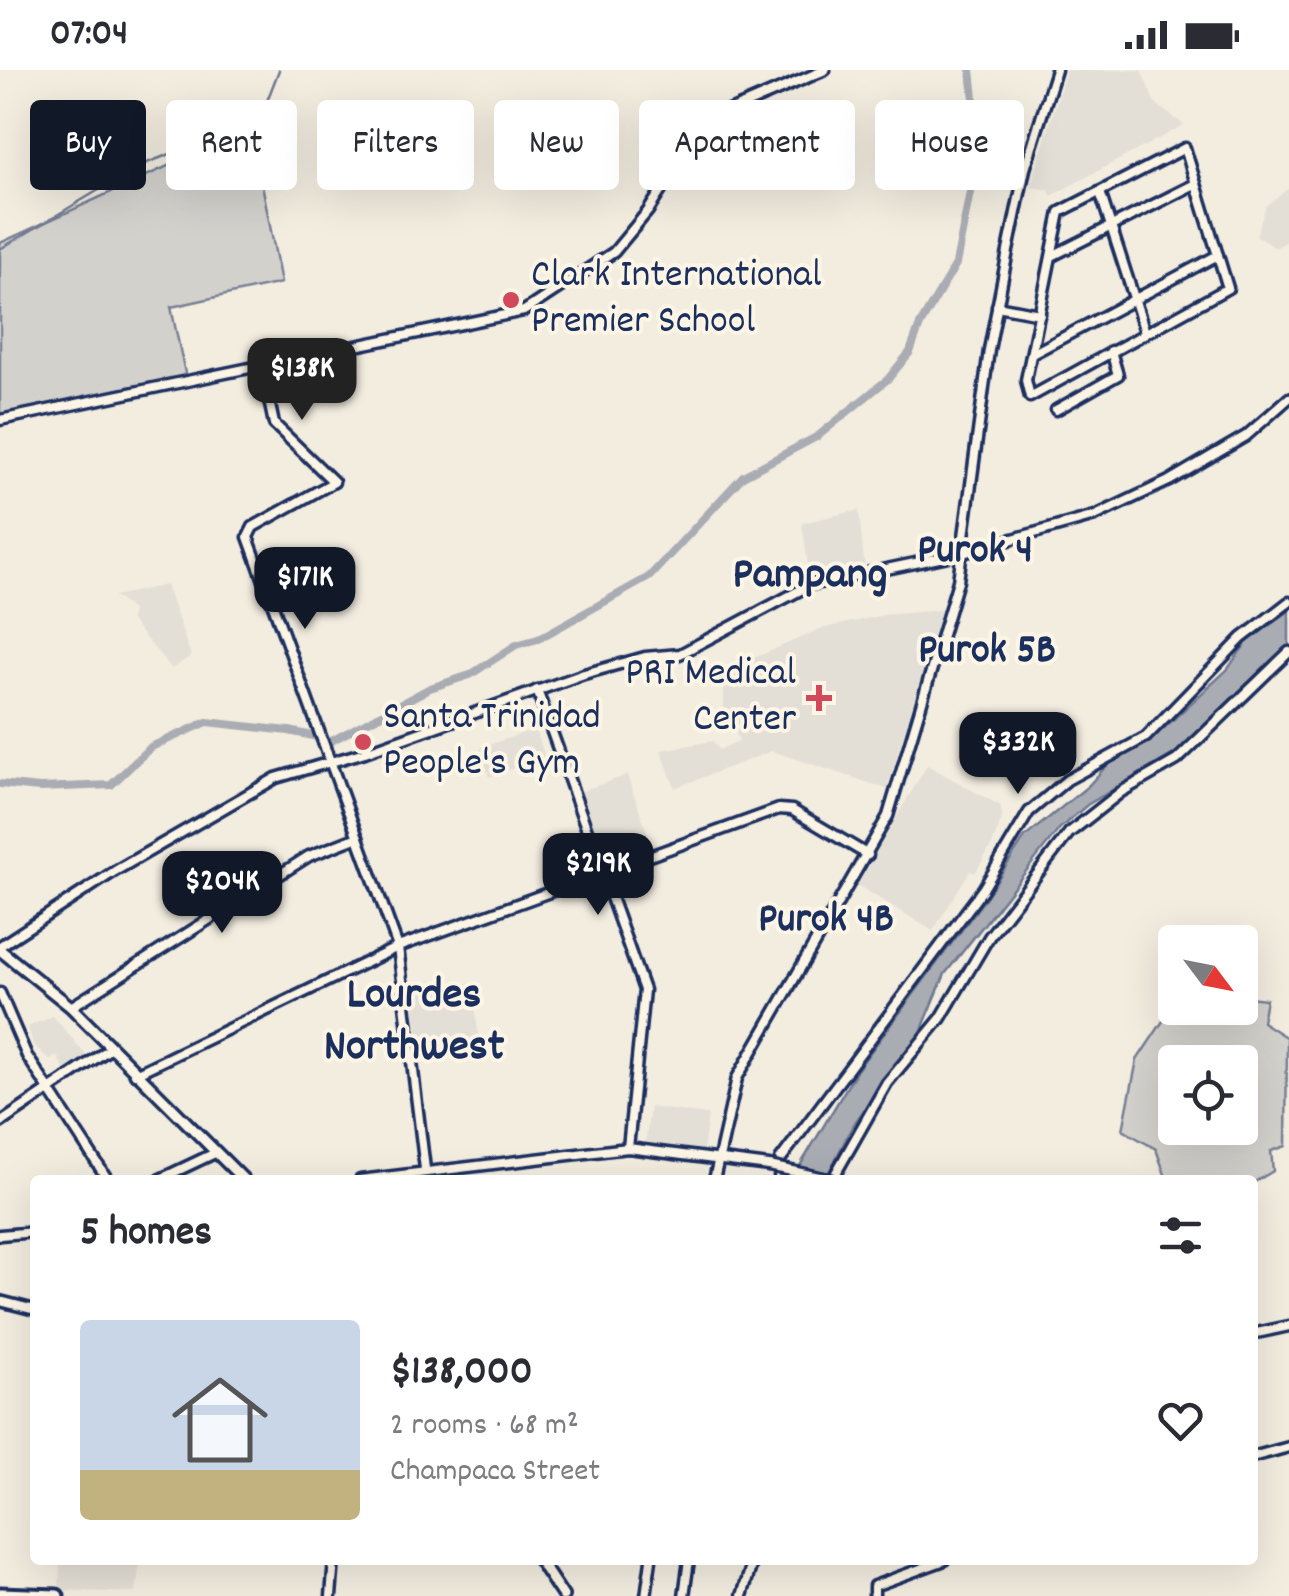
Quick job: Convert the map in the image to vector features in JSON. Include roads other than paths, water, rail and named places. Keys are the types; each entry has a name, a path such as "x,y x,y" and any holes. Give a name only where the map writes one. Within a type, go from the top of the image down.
{"highway":[{"path":"0,1594 57,1596"}],"main road":[{"path":"1,950 71,1008 239,1175"},
{"path":"542,1565 563,1596"}],"street":[{"path":"0,420 496,319 536,305 614,252 648,211 706,121 825,70"},
{"path":"715,1175 737,1078 888,816 951,610 963,553 997,308 1025,169 1056,70"},
{"path":"1184,148 1195,184 1228,288 1030,397 1026,380 1060,212 1184,148"},
{"path":"1052,256 1195,184"},
{"path":"1100,192 1145,332"},
{"path":"1032,354 1218,255"},
{"path":"997,308 1039,317"},
{"path":"1056,410 1118,375 1111,351"},
{"path":"262,366 274,424 334,482 248,534 398,948 425,1169"},
{"path":"1,950 38,918 262,785 537,690 645,657 680,654 810,585 963,553 1067,526 1155,488 1258,428 1289,398"},
{"path":"779,1175 780,1160 982,889 1029,812 1067,780 1146,738 1242,638 1289,602"},
{"path":"836,1175 886,1084 941,1018 988,937 1069,833 1112,798 1177,760 1289,652"},
{"path":"537,690 646,1001 628,1148"},
{"path":"135,1074 398,948 782,808 868,855"},
{"path":"71,1008 309,856 358,837"},
{"path":"0,992 27,1056 105,1175"},
{"path":"0,1123 111,1048"},
{"path":"390,1175 628,1148 717,1158 810,1175"},
{"path":"169,1175 215,1153"},
{"path":"0,1235 30,1233"},
{"path":"0,1301 30,1309"},
{"path":"1258,1333 1289,1326"},
{"path":"1258,1455 1289,1447"},
{"path":"330,1596 333,1565"},
{"path":"646,1596 650,1565"},
{"path":"684,1596 688,1565"},
{"path":"742,1596 751,1565"},
{"path":"874,1591 934,1565"}],"waterway":[{"path":"0,249 139,166 178,151 217,145 260,119 279,70"},
{"path":"0,784 40,788 111,785 151,747 207,722 289,731 318,737 324,745 430,688 470,675 516,645 538,639 649,577 743,476 818,436 888,379 910,352 920,325 956,264 979,146 971,70"}],"place":[{"name":"Clark International Premier School","path":"511,300"},
{"name":"PRI Medical Center","path":"819,698"},
{"name":"Santa Trinidad People's Gym","path":"363,742"}],"district":[{"name":"Purok 4","path":"975,553"},
{"name":"Pampang","path":"810,577"},
{"name":"Purok 5B","path":"987,653"},
{"name":"Purok 4B","path":"826,922"},
{"name":"Lourdes Northwest","path":"414,1023"}]}
